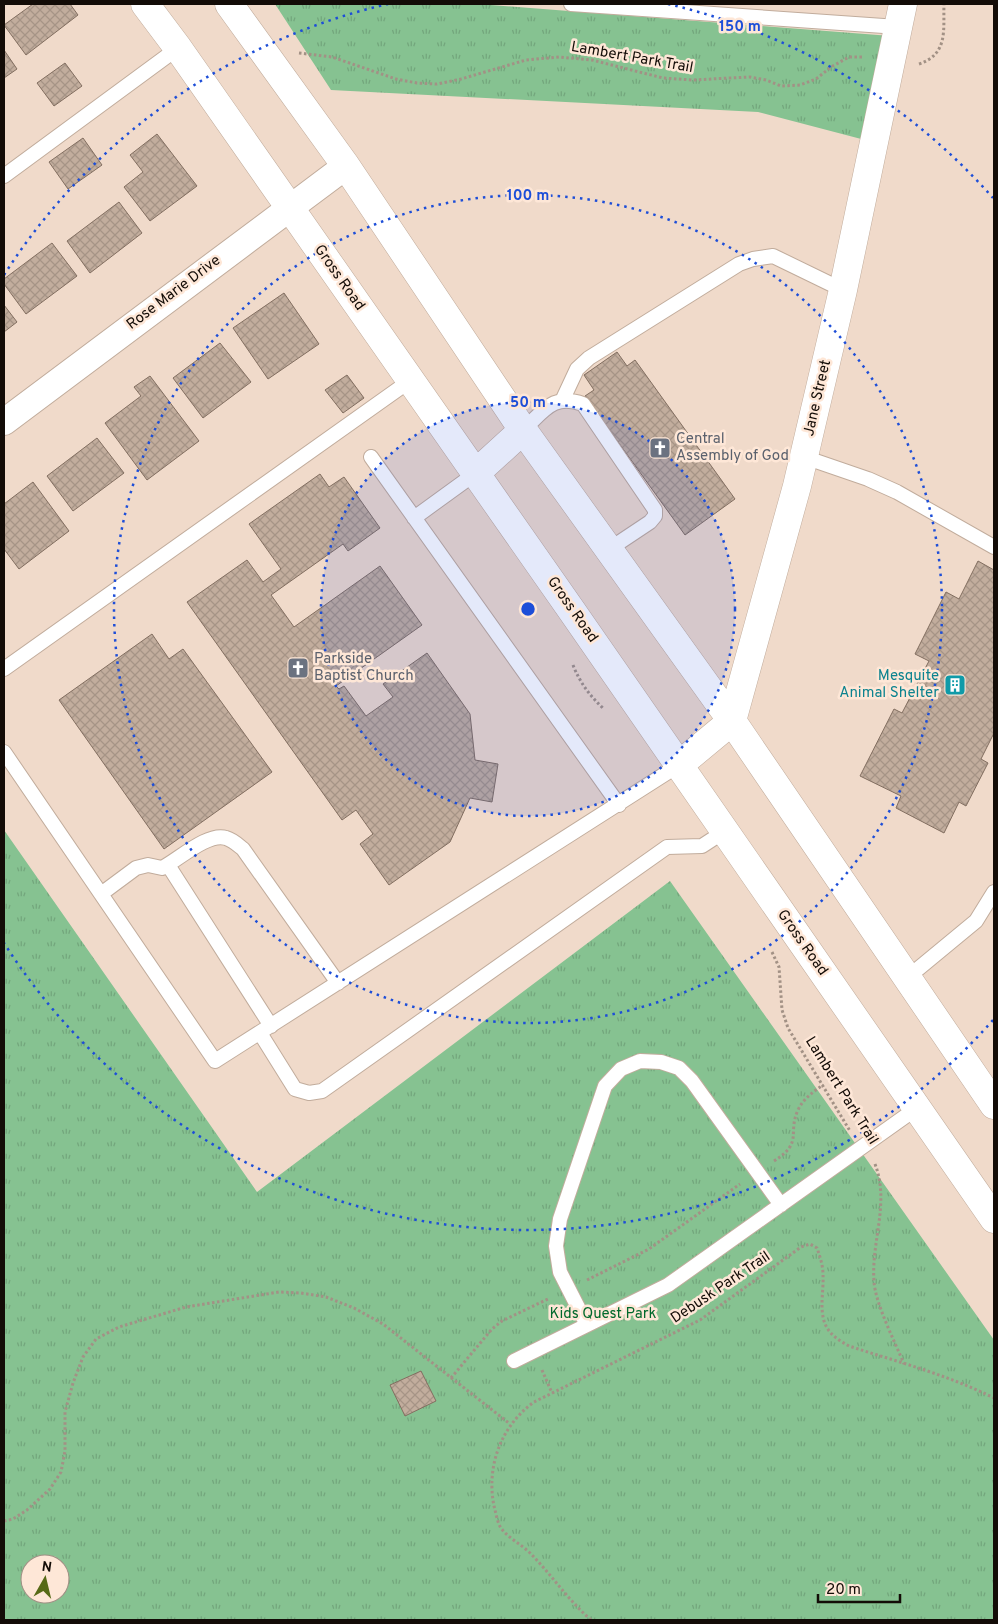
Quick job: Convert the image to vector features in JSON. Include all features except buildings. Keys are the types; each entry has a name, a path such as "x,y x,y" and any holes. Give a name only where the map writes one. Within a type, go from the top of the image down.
{"main road":[{"name":"Gross Road","path":"145,4 178,48 411,380 994,1218"},
{"path":"229,4 346,166 523,430 732,721 994,1105"},
{"name":"Jane Street","path":"732,721 804,457 843,290 901,16"},
{"path":"476,473 523,430"},
{"path":"679,765 732,721"}],"street":[{"name":"Rose Marie Drive","path":"4,422 289,206 346,166"}],"lane":[{"path":"571,4 901,16"},
{"path":"4,176 178,48"},
{"path":"563,399 577,369 589,358 739,264 773,256 843,290"},
{"path":"4,669 411,380"},
{"path":"523,430 554,402 563,399 583,404 655,510 655,516 650,522 608,550"},
{"path":"371,457 619,804"},
{"path":"804,457 868,479 897,492 994,547"},
{"path":"414,518 476,473"},
{"path":"4,752 215,1061 679,765"},
{"path":"168,865 265,1030 295,1089 309,1093 322,1092 667,846 702,846 725,831"},
{"path":"101,894 136,868 148,865 162,868 210,839 220,837 230,839 246,853 338,983"},
{"path":"907,978 976,922 994,892"},
{"path":"587,1325 560,1272 556,1246 560,1219 605,1086 621,1069 640,1061 661,1062 679,1068 692,1081 781,1205"},
{"path":"514,1360 668,1285 917,1108"}],"path":[{"name":"Lambert Park Trail","path":"297,53 332,57 396,79 417,83 437,84 526,60 559,57 592,60 663,78 692,80 750,77 766,80 781,86 800,85 816,79 849,56 906,64 921,63 936,52 943,42 944,4"},
{"name":"Lambert Park Trail","path":"772,950 779,967 782,1010 788,1028 862,1147 874,1163 879,1175 881,1187 880,1227 874,1268 876,1295 904,1364"},
{"path":"451,1378 492,1329 502,1321 649,1249 757,1172 786,1154 792,1143 795,1117 799,1108 809,1095 823,1084"},
{"name":"Debusk Park Trail","path":"592,1620 578,1609 528,1551 500,1527 491,1491 493,1469 499,1448 510,1424 534,1402 700,1320 801,1247 810,1244 817,1248 821,1259 824,1275 823,1310 829,1332 849,1346 932,1372 994,1398"},
{"path":"4,1521 13,1519 28,1510 50,1489 60,1472 65,1451 65,1412 83,1357 96,1339 119,1327 186,1307 279,1292 326,1297 354,1308 383,1324 510,1424"}],"green space":[{"path":"275,4 478,4 891,36 865,140 758,112 331,90"},
{"name":"Kids Quest Park","path":"4,830 257,1192 670,881 994,1340 994,1620 4,1620"}],"place":[{"name":"Central Assembly of God","path":"660,448"},
{"name":"Parkside Baptist Church","path":"298,668"},
{"name":"Mesquite Animal Shelter","path":"955,685"}]}
